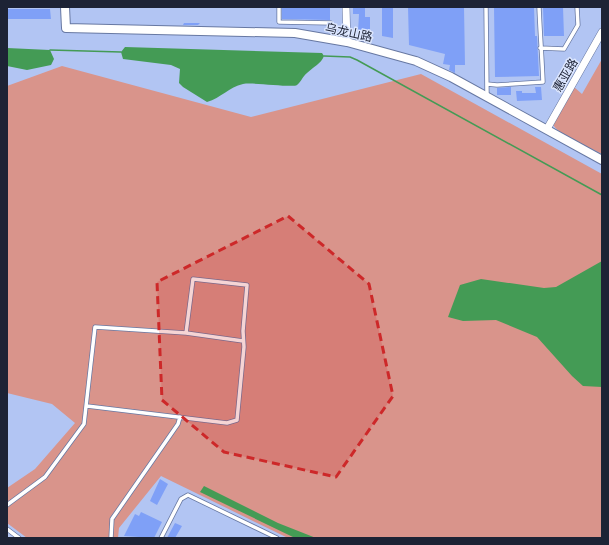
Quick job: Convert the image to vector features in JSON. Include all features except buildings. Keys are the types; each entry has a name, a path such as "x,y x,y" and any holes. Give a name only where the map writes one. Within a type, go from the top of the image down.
{"street":[{"name":"乌龙山路","path":"65,7 66,28 294,34 347,42 416,61 451,77 602,160"},
{"path":"346,7 347,42"},
{"name":"惠亚路","path":"546,130 600,41 602,32"}],"lane":[{"path":"279,7 279,22 332,23"},
{"path":"486,7 486,97"},
{"path":"486,84 497,85 543,82 539,7"},
{"path":"540,48 564,49 578,25 577,7"},
{"path":"87,406 227,423 237,420 244,347 243,341 247,285 193,279 186,333"},
{"path":"7,505 44,477 84,424 95,327 186,333 243,341"},
{"path":"110,538 112,519 178,424 180,417"},
{"path":"161,538 180,500 188,495 277,538"},
{"path":"7,529 19,538"}],"highlighted area":[{"path":"288,216 369,284 393,396 336,477 224,452 162,400 157,282"}],"shaded area":[{"path":"125,47 322,53 324,56 321,61 306,74 297,85 243,84 238,85 217,98 207,102 179,83 180,69 171,65 123,59 121,52"},
{"path":"7,48 50,50 54,59 51,65 27,70 7,66"},
{"path":"602,59 602,154 560,132 553,124 574,87 582,94"},
{"path":"62,66 251,117 421,74 602,174 602,538 288,538 161,476 119,528 118,538 27,538 7,523 7,488 35,469 75,423 52,404 7,393 7,86"},
{"path":"602,261 602,387 583,386 537,337 496,320 463,321 448,317 460,285 481,279 544,288 556,287"},
{"path":"204,486 278,523 316,538 295,538 200,492"}],"waterway":[{"path":"50,50 121,52"},
{"path":"324,56 350,57 357,60 602,195"}]}
